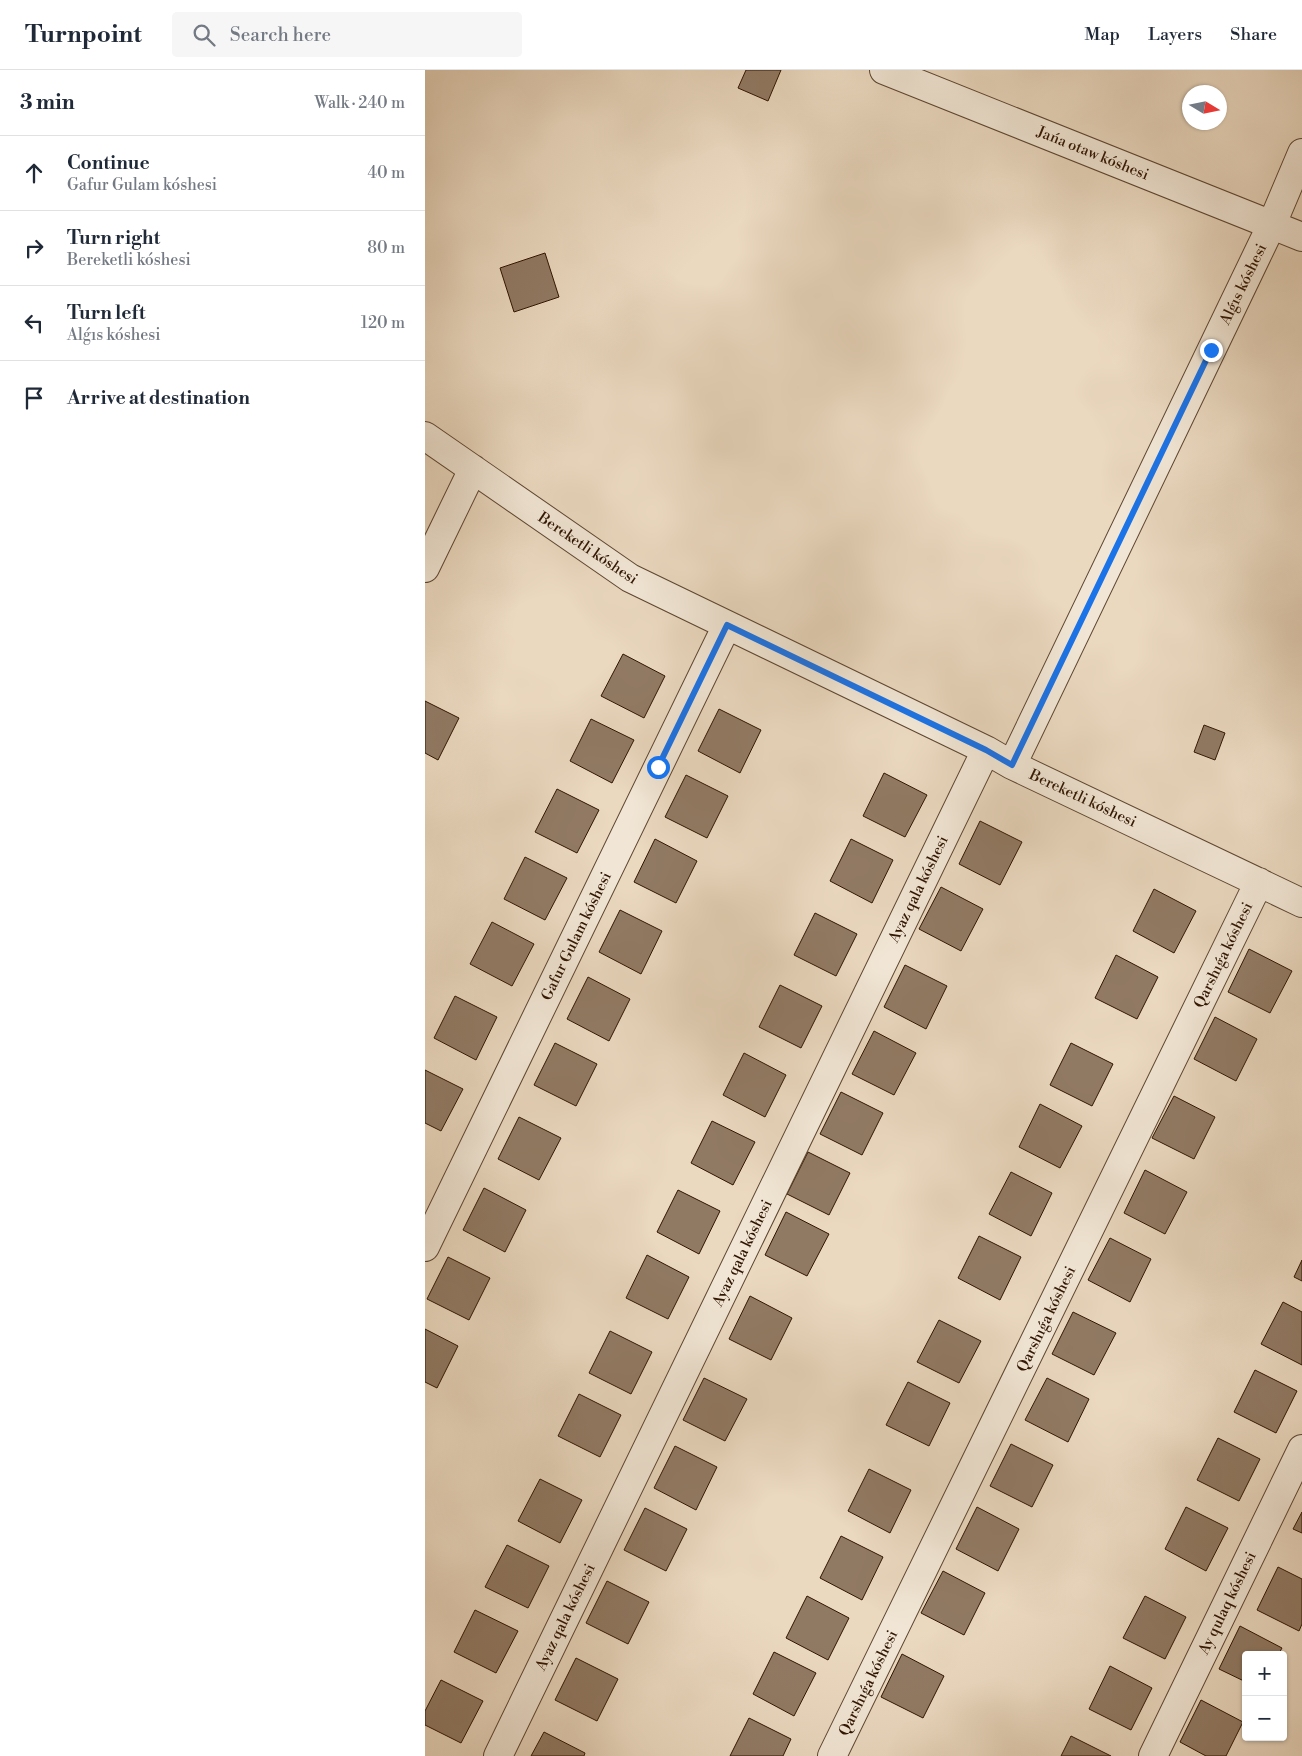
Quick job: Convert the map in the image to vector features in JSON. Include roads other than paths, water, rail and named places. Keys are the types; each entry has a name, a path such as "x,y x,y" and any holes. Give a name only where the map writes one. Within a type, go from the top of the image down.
{"street":[{"name":"Jańa otaw kóshesi","path":"884,70 1302,237"},
{"name":"Alǵıs kóshesi","path":"1012,765 1272,224 1302,153"},
{"name":"Bereketli kóshesi","path":"425,436 630,578 986,750 1012,765 1302,903"},
{"path":"425,568 473,469"},
{"name":"Gafur Gulam kóshesi","path":"425,1247 727,625"},
{"name":"Ayaz qala kóshesi","path":"498,1756 986,750"},
{"name":"Qarshıǵa kóshesi","path":"832,1756 1259,882"},
{"name":"Ay qulaq kóshesi","path":"1153,1756 1302,1449"}]}
